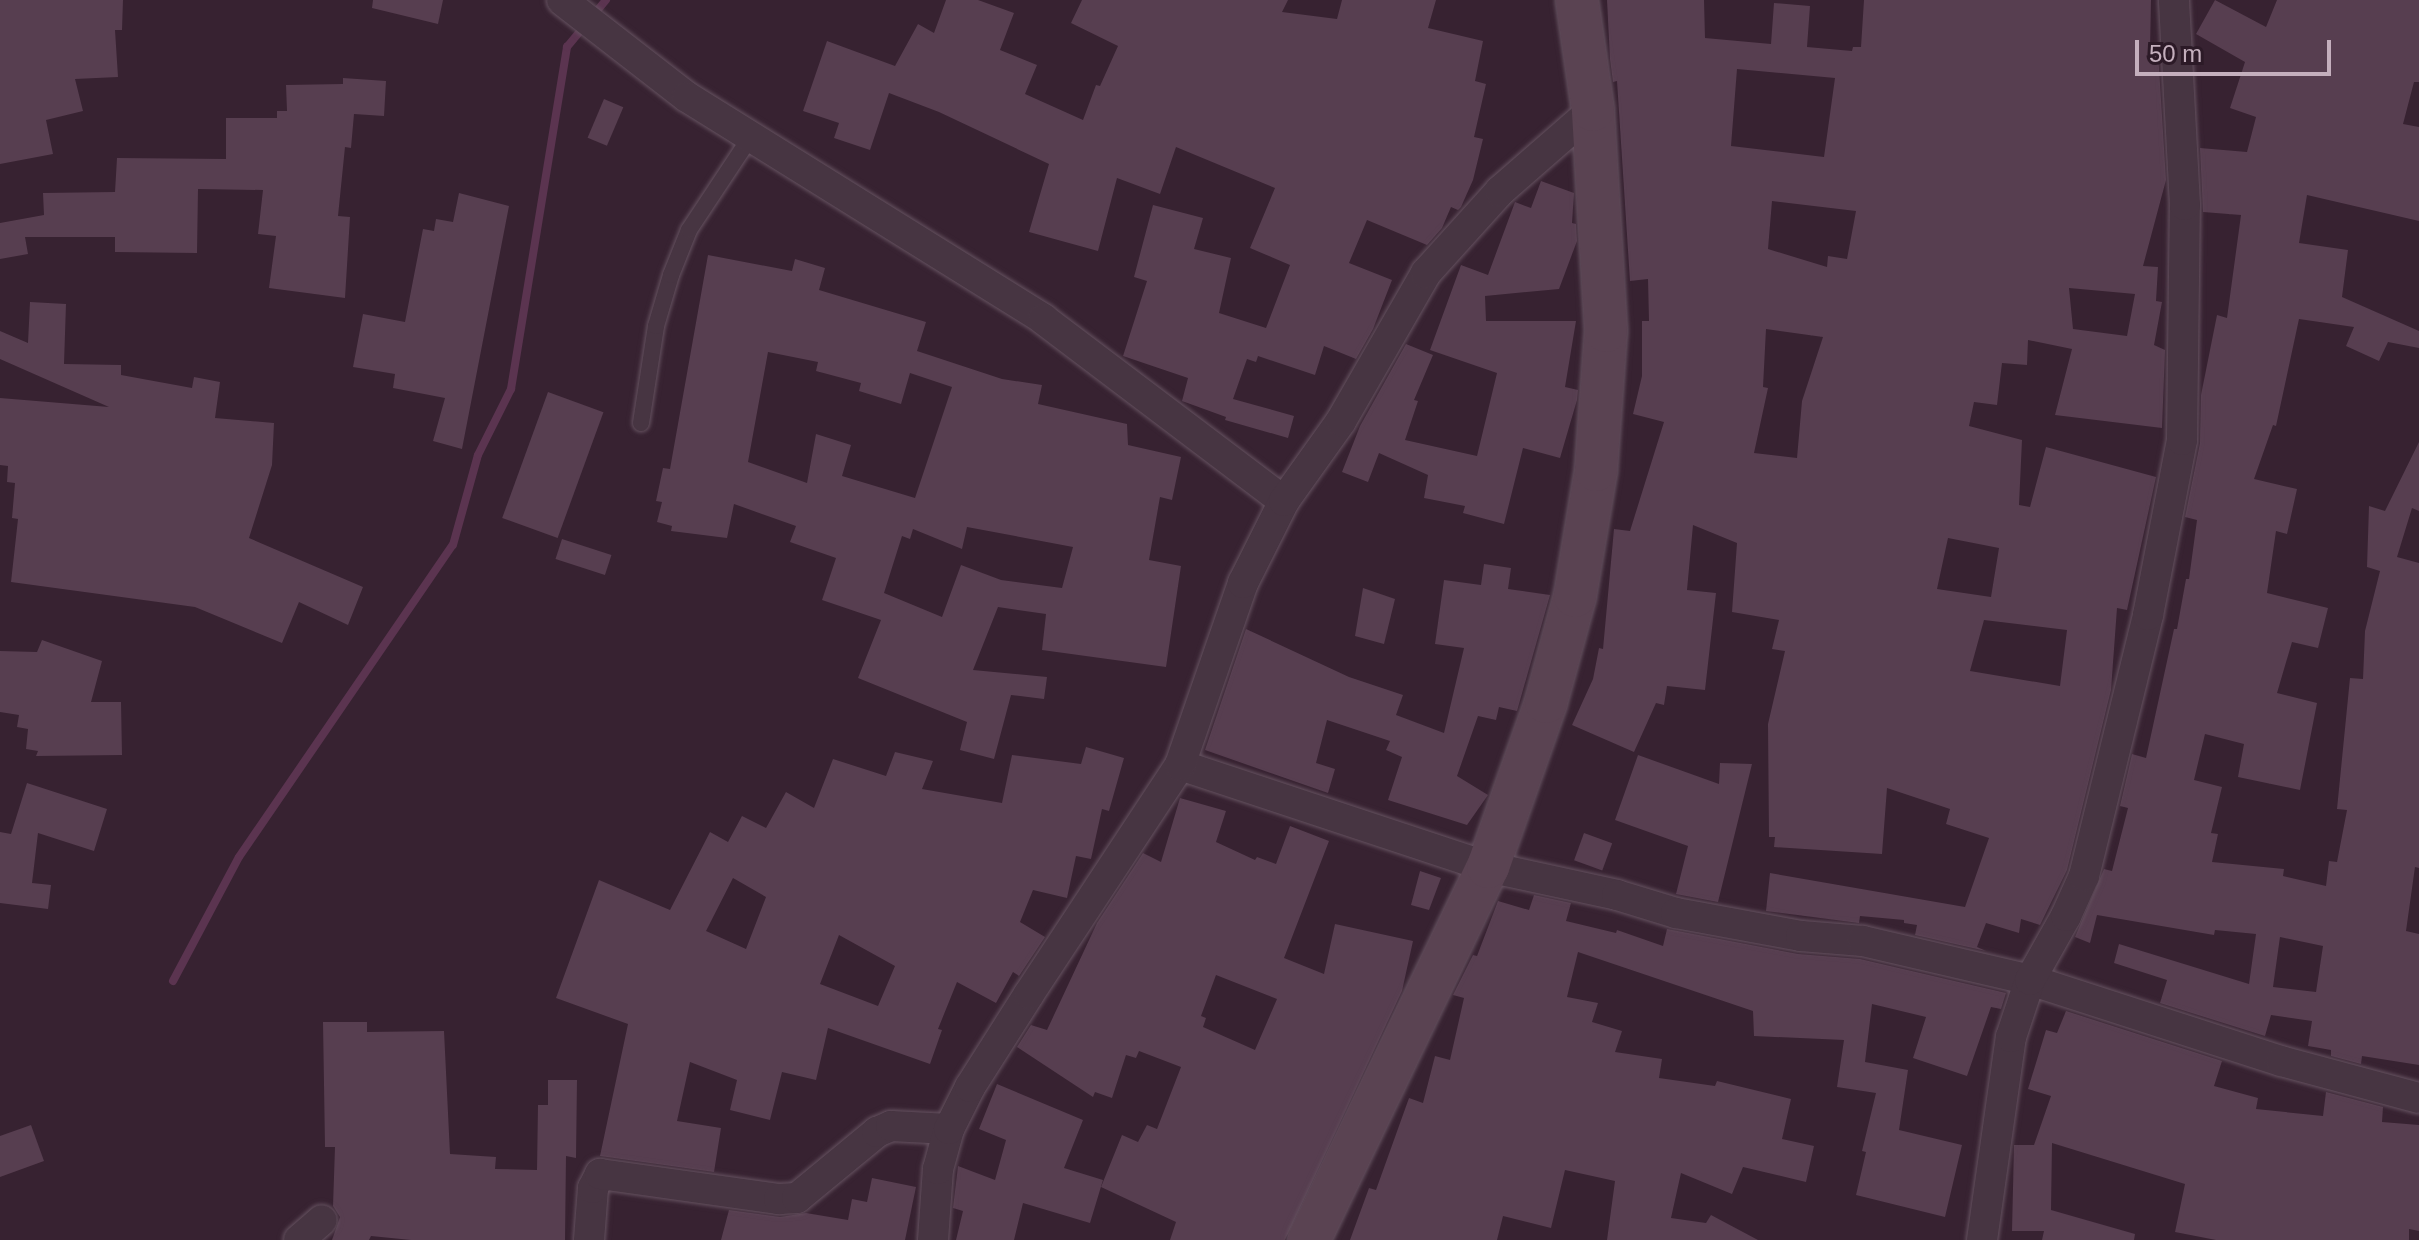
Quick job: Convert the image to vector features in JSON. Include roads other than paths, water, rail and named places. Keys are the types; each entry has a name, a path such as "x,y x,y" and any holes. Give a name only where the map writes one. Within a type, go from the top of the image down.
{"street":[{"path":"562,0 687,97 1043,319 1284,501"},
{"path":"1309,1240 1488,867 1546,702 1575,596 1596,470 1606,331 1593,110 1577,0"},
{"path":"1982,1240 2006,1064 2030,980 2066,916 2084,876 2148,615 2182,440 2185,205 2174,0"},
{"path":"933,1240 938,1169 949,1129 970,1087 1180,765 1243,583 1284,501 1341,421 1426,273 1500,191 1593,110"},
{"path":"1180,765 1488,867 1617,895 1676,913 1801,936 1863,941 2030,980 2281,1061 2419,1098"},
{"path":"589,1240 593,1188 600,1174 779,1199 797,1198 877,1132 891,1126 949,1129"},
{"path":"299,1240 322,1220"}],"lane":[{"path":"641,423 656,326 671,275 689,230 750,138"}],"waterway":[{"path":"173,981 239,857 453,545 478,455 511,389 567,47 606,0"}]}
